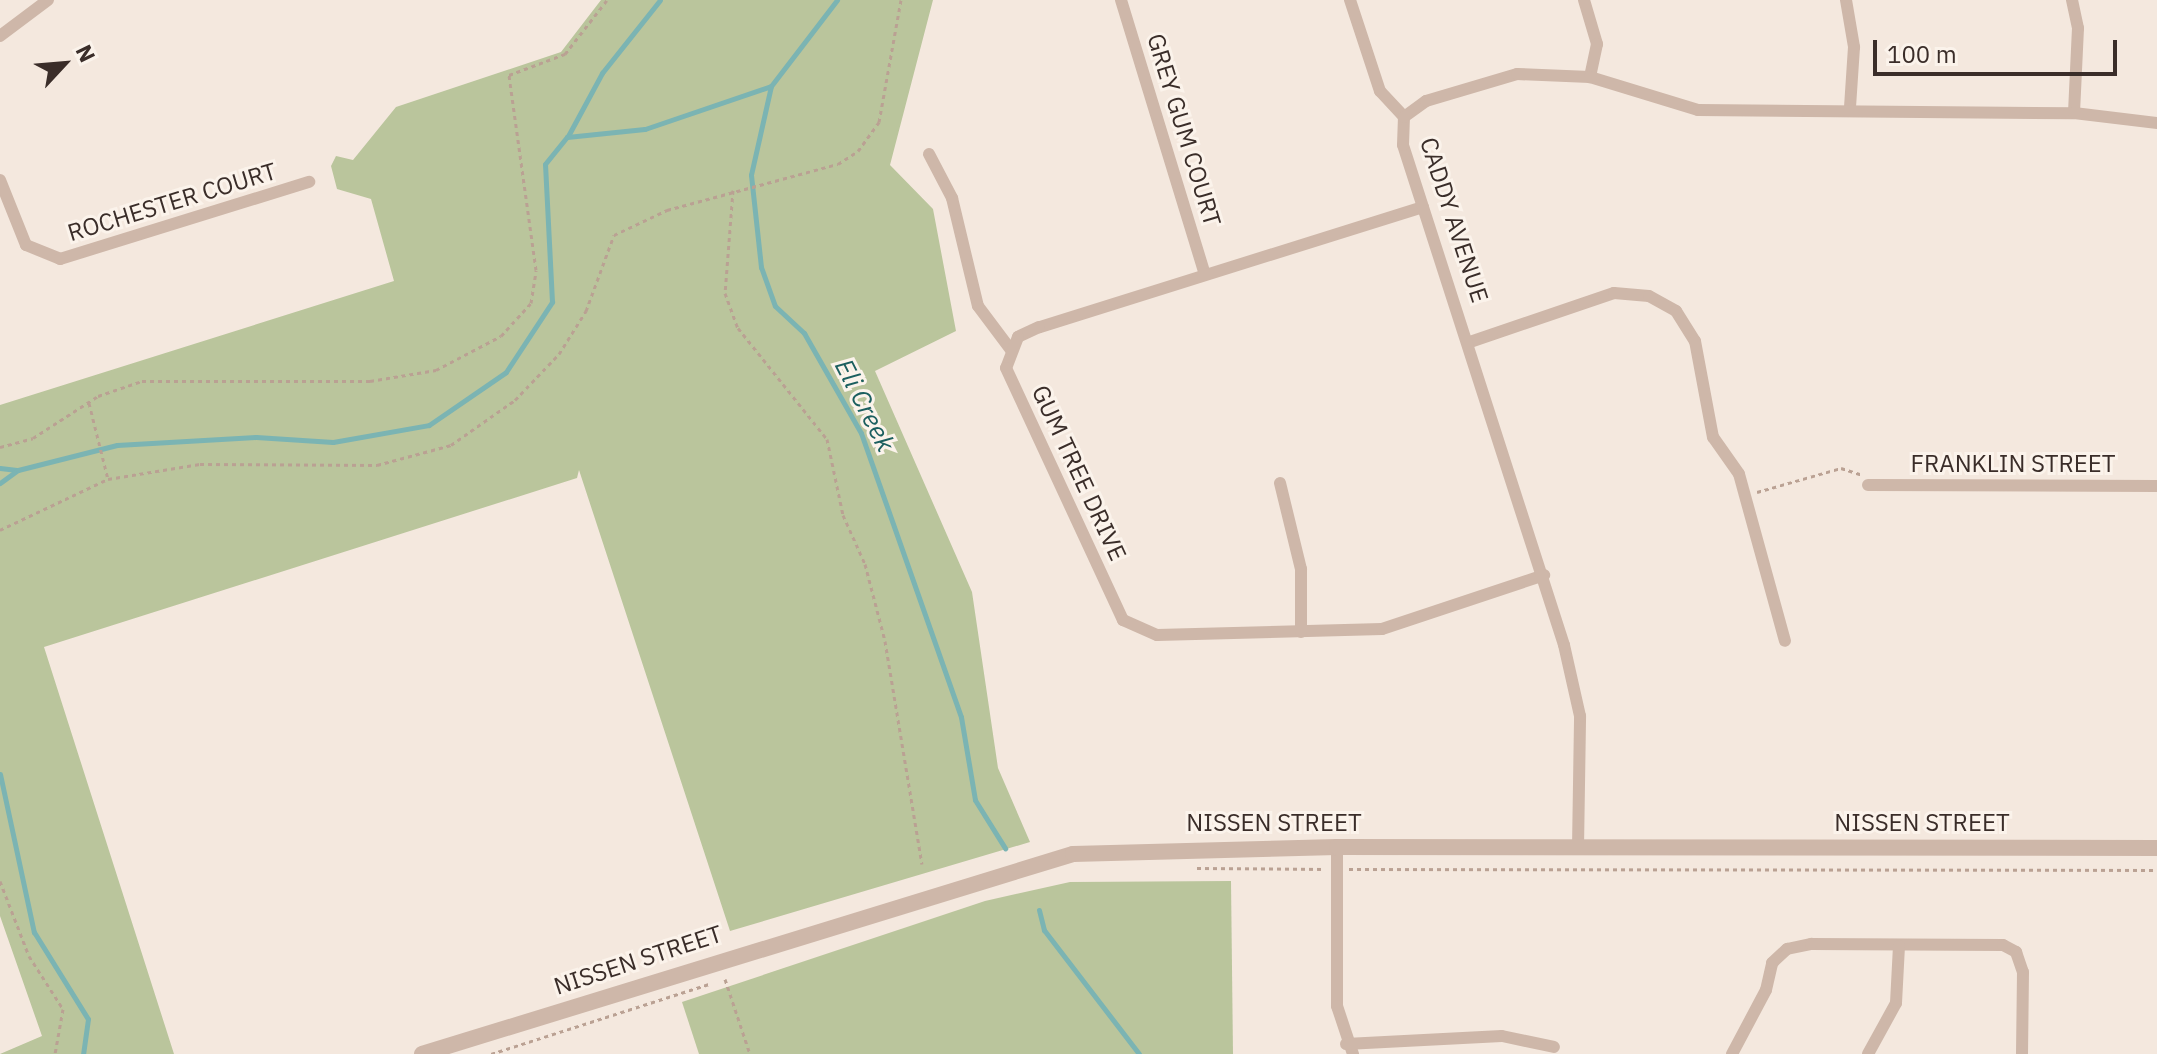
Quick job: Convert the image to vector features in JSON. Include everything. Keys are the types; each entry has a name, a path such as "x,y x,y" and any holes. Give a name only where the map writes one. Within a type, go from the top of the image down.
{"street":[{"path":"0,36 48,0"},
{"name":"GREY GUM COURT","path":"1121,0 1205,274"},
{"path":"1350,0 1380,91 1404,117"},
{"path":"1584,0 1597,44 1590,77"},
{"path":"1846,0 1854,47 1850,108"},
{"path":"2072,0 2078,28 2074,113"},
{"name":"CADDY AVENUE","path":"1578,848 1580,716 1544,575 1403,145 1404,117 1426,101 1517,74 1590,77 1698,110 1850,108 2074,113 2157,123"},
{"path":"929,154 952,198 978,306 1011,350 1018,337 1039,327 1423,207"},
{"name":"ROCHESTER COURT","path":"0,180 26,245 60,259 309,182"},
{"path":"1470,342 1614,293 1649,296 1676,311 1695,341 1713,437 1739,474 1785,641"},
{"name":"GUM TREE DRIVE","path":"1011,350 1006,368 1123,620 1157,635 1382,629 1544,575"},
{"path":"1280,483 1301,569 1301,632"},
{"name":"FRANKLIN STREET","path":"1868,485 2157,486"},
{"path":"1337,847 1337,1006 1350,1049 1502,1036 1554,1047"},
{"name":"NISSEN STREET","path":"422,1054 1030,863 1133,848 2157,848"},
{"path":"1732,1054 1766,990 1772,963 1787,949 2003,945 2016,952 2023,972 2022,1054"},
{"path":"1868,1054 1896,1003 1899,946"}],"path":[{"path":"0,447 33,438 89,403 142,381 183,376 279,385 370,381 436,370 501,336 531,303 536,270 509,75 565,54 607,0"},
{"path":"0,530 108,479 200,464 377,465 451,445 515,400 559,354 586,311 614,235 733,190 838,164 869,140 879,122 901,0"},
{"path":"733,190 725,293 738,328 827,439 843,515 865,564 885,641 922,864"},
{"path":"89,403 108,479"},
{"path":"1744,495 1841,468 1858,469 1868,485"},
{"path":"1190,868 2157,870"},
{"path":"0,881 29,956 63,1009 62,1042 55,1054"},
{"path":"725,979 750,1054"},
{"path":"491,1054 616,1014"}],"green space":[{"path":"601,0 933,0 890,165 933,209 956,331 875,371 972,592 998,768 1030,842 730,931 579,470 577,478 44,647 174,1054 0,1054 42,1036 0,916 0,405 394,281 371,199 337,189 331,166 336,156 353,160 396,107 561,52"},
{"path":"1231,881 1233,1054 699,1054 682,1002 985,901 1070,882"}],"waterway":[{"path":"568,136 602,73 660,0"},
{"name":"Eli Creek","path":"837,0 771,86 751,175 761,267 775,306 804,333 861,433 961,717 975,800 1005,848"},
{"path":"0,483 18,470 117,445 256,437 333,442 429,425 506,372 552,302 545,164 567,137 645,129 771,86"},
{"path":"0,468 17,470"},
{"path":"0,774 34,932 88,1019 83,1054"},
{"name":"Eli Creek","path":"1039,910 1044,930 1139,1054"}]}
